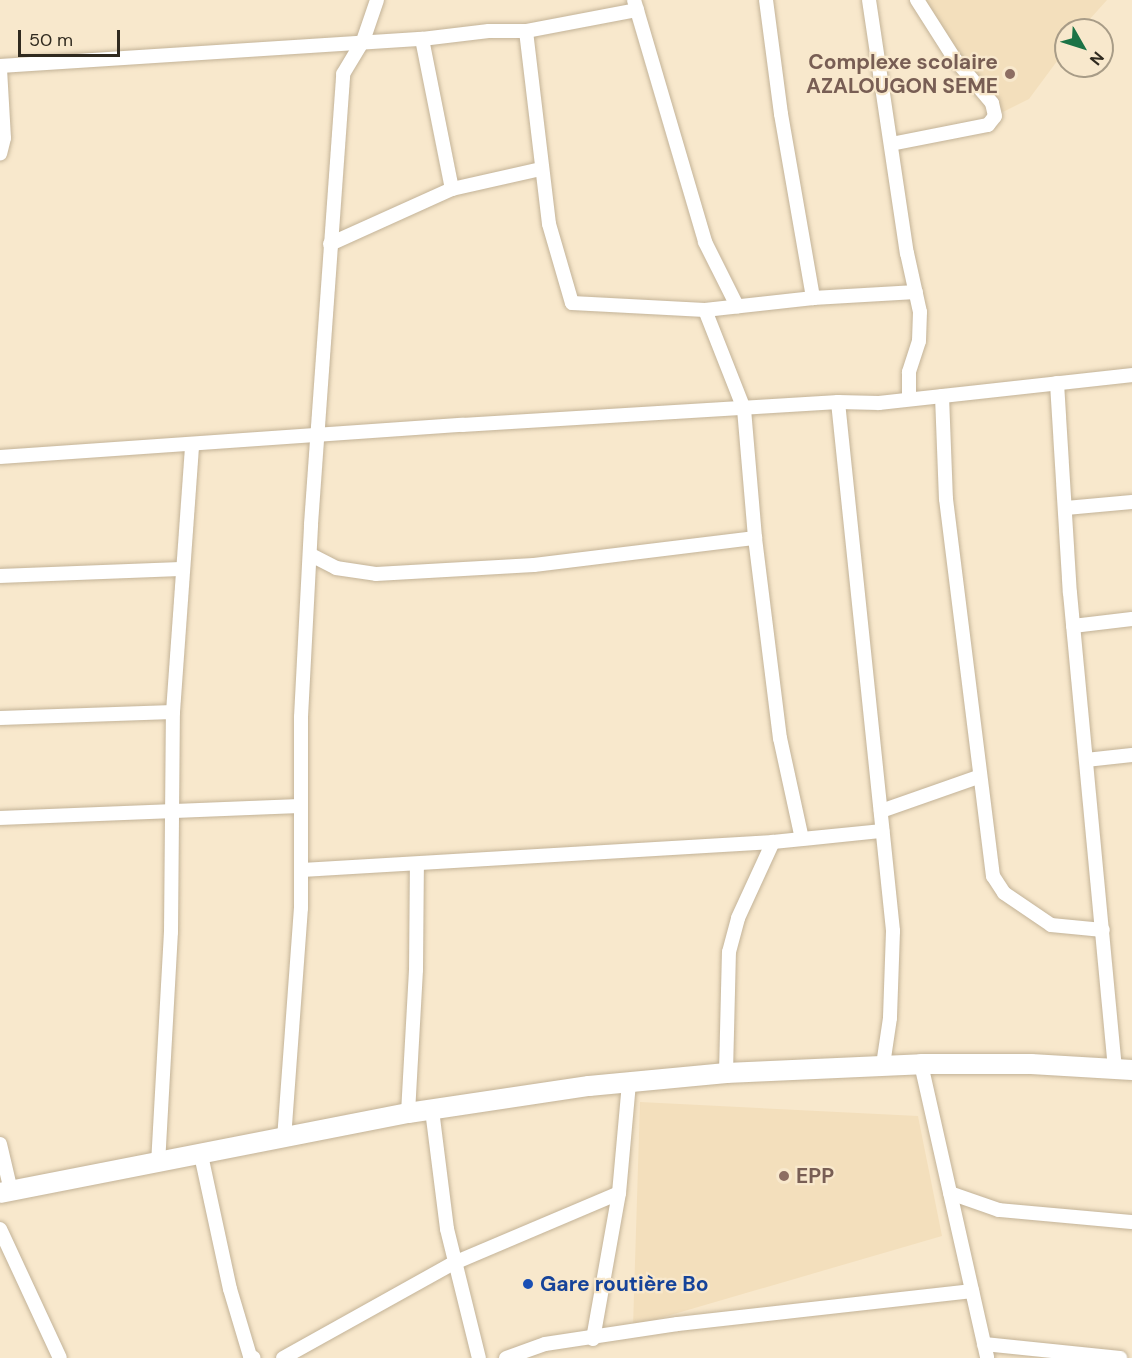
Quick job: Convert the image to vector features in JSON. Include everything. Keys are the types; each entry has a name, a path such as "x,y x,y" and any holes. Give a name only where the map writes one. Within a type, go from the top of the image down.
{"main road":[{"path":"6,1192 158,1164 408,1113 629,1083 726,1073 883,1065 1123,1069"}],"street":[{"path":"284,1138 302,870 299,806 311,555 343,74 363,41 377,0"},
{"path":"766,0 780,114 813,298"},
{"path":"869,0 920,312 919,342 909,372 909,399"},
{"path":"891,144 988,125 995,116 992,103 954,58 917,0"},
{"path":"0,154 4,138 0,67 363,41 422,39 489,31 526,31 635,5 705,242 737,306"},
{"path":"526,31 549,224 572,303 705,310 813,298 916,292"},
{"path":"422,39 452,189"},
{"path":"330,244 452,189 541,169"},
{"path":"705,310 744,409 755,538 780,738 802,839"},
{"path":"0,457 909,399 1132,375"},
{"path":"1057,383 1073,626 1103,930 1123,1069"},
{"path":"942,396 946,499 962,614 988,854 997,886 1051,925 1103,930"},
{"path":"838,402 881,811 893,970 883,1065"},
{"path":"158,1164 174,810 174,712 180,569 192,445"},
{"path":"1066,508 1132,502"},
{"path":"311,555 336,568 376,574 534,565 755,538"},
{"path":"0,576 180,569"},
{"path":"1073,626 1132,619"},
{"path":"0,718 174,712"},
{"path":"1086,760 1132,755"},
{"path":"881,811 978,777"},
{"path":"0,818 299,806"},
{"path":"302,870 773,842 882,831"},
{"path":"726,1073 729,952 738,918 773,842"},
{"path":"408,1113 416,970 417,864"},
{"path":"921,1064 987,1358"},
{"path":"593,1339 619,1193 629,1083"},
{"path":"432,1110 454,1263 479,1358"},
{"path":"0,1144 6,1192"},
{"path":"201,1155 230,1289 250,1356 254,1358"},
{"path":"283,1358 454,1263 619,1193"},
{"path":"950,1193 999,1210 1132,1222"},
{"path":"0,1229 60,1358"},
{"path":"506,1358 545,1344 593,1339 786,1309 972,1291"},
{"path":"984,1344 1120,1358"}],"shaded area":[{"name":"Complexe scolaire AZALOUGON SEME","path":"920,0 1107,0 1091,18 1054,18 1054,65 1029,99 1003,112 947,43"},
{"name":"EPP","path":"640,1102 918,1116 942,1236 633,1326"}],"place":[{"name":"Complexe scolaire AZALOUGON SEME","path":"1010,74"},
{"name":"EPP","path":"784,1176"},
{"name":"Gare routière Bo","path":"528,1284"}]}
